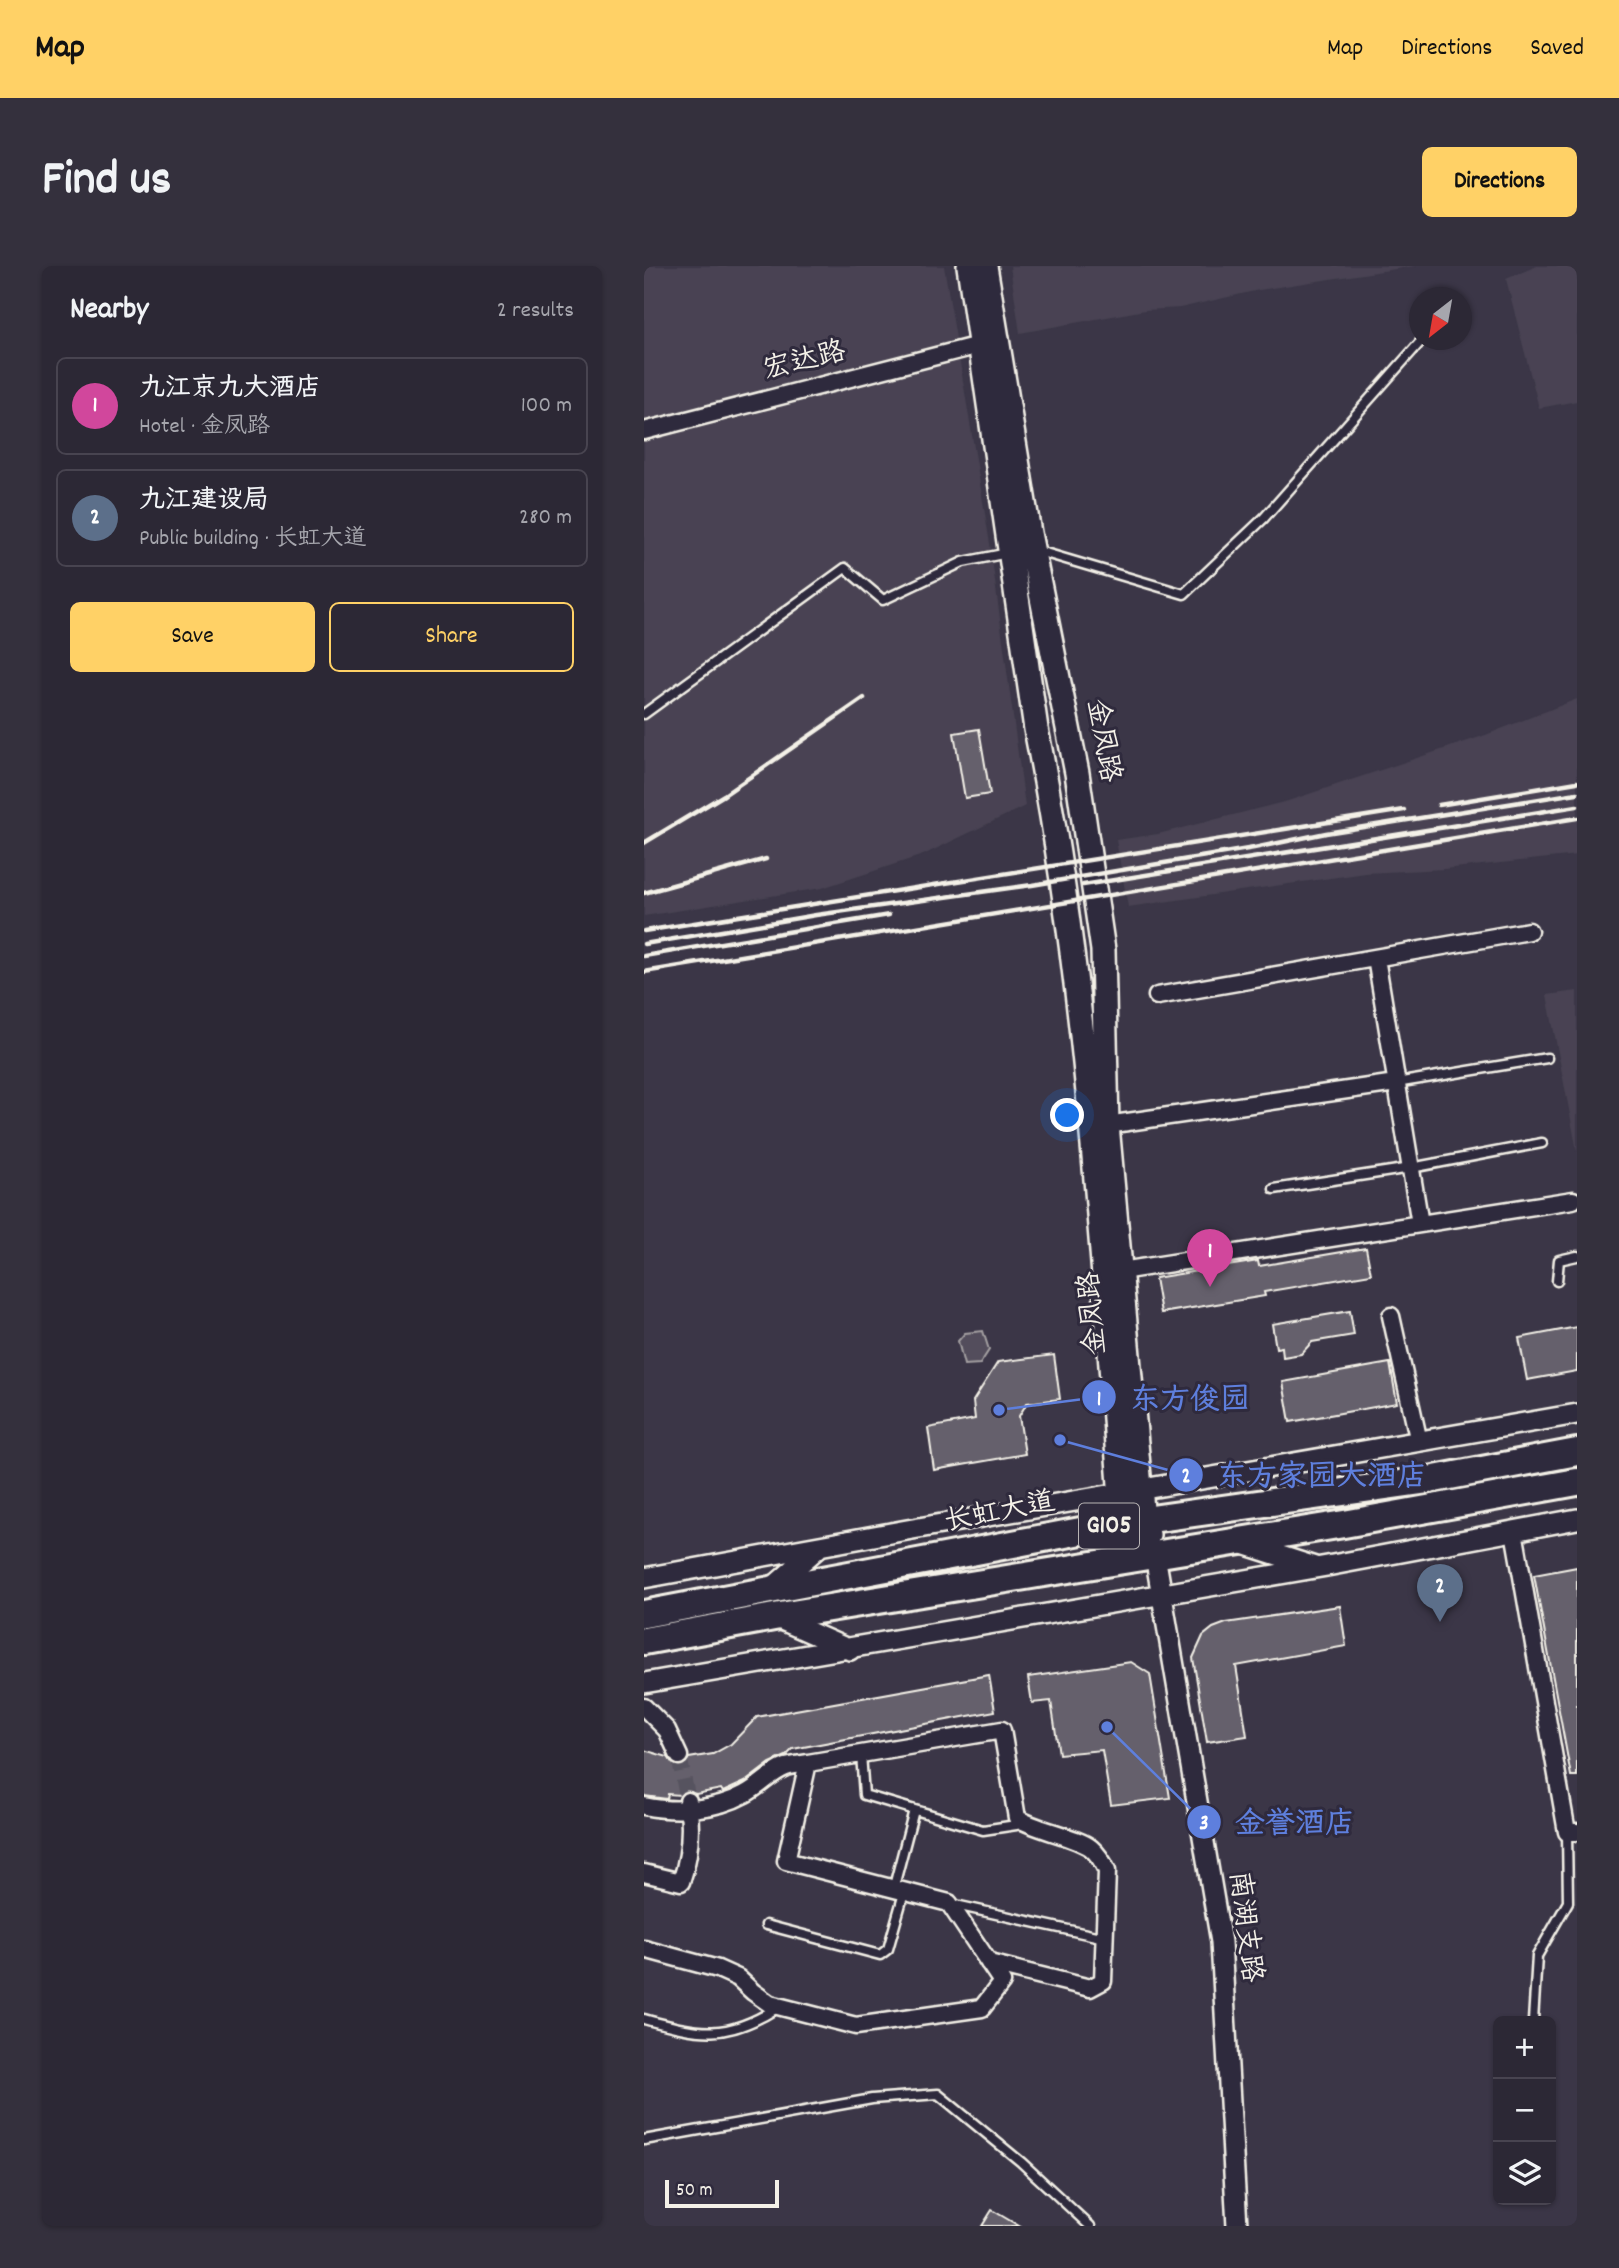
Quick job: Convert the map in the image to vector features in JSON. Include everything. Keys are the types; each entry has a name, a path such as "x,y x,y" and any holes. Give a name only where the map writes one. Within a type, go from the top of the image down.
{"highway":[{"name":"长虹大道","path":"644,1614 1133,1522 1429,1480 1577,1452"},
{"name":"G105","path":"644,1641 1577,1482"}],"main road":[{"name":"金凤路","path":"969,266 979,345 1021,551 1069,728 1103,950 1107,1125 1121,1271 1133,1522 1155,1555"},
{"name":"金凤路","path":"985,266 1073,957 1131,1492"}],"street":[{"name":"宏达路","path":"644,431 979,345"},
{"path":"1157,996 1530,931"},
{"path":"1376,958 1420,1224"},
{"path":"1107,1125 1396,1083"},
{"path":"1121,1271 1573,1200"},
{"path":"1391,1316 1419,1442"},
{"path":"644,1578 1577,1414"},
{"path":"644,1684 1319,1568 1577,1519"},
{"path":"1514,1531 1572,1832"},
{"path":"1236,1542 1319,1568"},
{"path":"769,1590 820,1546"},
{"name":"南湖支路","path":"1155,1555 1221,1942 1237,2226"},
{"path":"774,1617 850,1650"},
{"path":"644,1707 667,1730 679,1756"},
{"path":"644,1807 659,1810 688,1805 714,1805 744,1795 784,1768 1002,1730 1017,1818 1089,1846 1101,1859 1107,1871 1103,1981 1090,1988 989,1963"},
{"path":"644,1949 718,1969 738,1978 770,2004 856,2026 982,2008 1002,1982 949,1903 786,1861 808,1763"},
{"path":"644,1873 681,1882 688,1861 688,1805"}],"lane":[{"path":"644,714 845,568 883,600 963,562 1021,551 1184,594 1264,518 1413,350"},
{"path":"1396,1083 1547,1058"},
{"path":"1274,1189 1411,1168 1542,1143"},
{"path":"1557,1281 1559,1260 1577,1256"},
{"path":"861,1754 863,1795 983,1830 1026,1823"},
{"path":"766,1925 880,1955 888,1949 914,1810"},
{"path":"1533,2016 1537,1956 1569,1902 1572,1832"},
{"path":"949,1903 1105,1938"},
{"path":"644,2020 696,2032 738,2028 779,2006"},
{"path":"644,2140 872,2099 938,2094 1021,2162 1090,2226"}],"shaded area":[{"path":"644,266 944,266 990,544 1025,806 923,855 822,888 644,916"},
{"path":"1010,266 1415,266 1259,290 1180,308 1145,310 1020,333"},
{"path":"1537,266 1577,266 1577,401 1539,408 1506,279"},
{"path":"1577,699 1577,855 1444,869 1366,873 1128,907 1116,840 1158,834 1288,801 1483,736"},
{"path":"1577,991 1577,1151 1547,995"},
{"path":"983,1331 989,1350 980,1364 964,1365 958,1341 965,1333"}],"building":[{"path":"979,729 990,794 965,798 954,733"},
{"path":"1366,1248 1371,1274 1264,1292 1265,1296 1161,1313 1155,1278 1258,1261 1259,1266"},
{"path":"1350,1311 1354,1335 1312,1342 1301,1354 1283,1357 1282,1347 1276,1348 1272,1324"},
{"path":"1577,1327 1577,1371 1527,1380 1519,1338"},
{"path":"1054,1355 1060,1399 1027,1403 1019,1416 1025,1454 934,1470 928,1428 975,1419 973,1401 998,1362"},
{"path":"1390,1363 1397,1403 1290,1422 1283,1382"},
{"path":"1577,1567 1577,1776 1571,1776 1534,1575"},
{"path":"1340,1606 1346,1646 1236,1666 1247,1736 1207,1742 1193,1658 1203,1636 1226,1623"},
{"path":"1131,1662 1150,1674 1170,1798 1111,1805 1102,1750 1059,1754 1051,1701 1032,1703 1028,1677"},
{"path":"989,1675 995,1711 793,1749 745,1782 723,1792 721,1789 696,1794 686,1791 680,1795 668,1794 667,1799 644,1796 644,1750 668,1757 674,1765 683,1766 689,1758 713,1754 731,1744 757,1717"},
{"path":"992,2210 1019,2226 982,2226"}],"tunnel":[{"path":"679,1756 688,1801"}],"railway":[{"path":"644,843 724,795 864,698"},
{"path":"1439,805 1577,782"},
{"path":"644,944 816,915 1032,885 1254,848 1326,833 1577,793"},
{"path":"1083,885 1577,806"},
{"path":"644,931 1404,810"},
{"path":"644,972 1577,818"},
{"path":"644,893 766,859"},
{"path":"644,956 889,915"}],"place":[{"name":"九江京九大酒店","path":"1210,1287"},
{"name":"东方俊园","path":"999,1410"},
{"name":"东方家园大酒店","path":"1060,1440"},
{"name":"九江建设局","path":"1440,1622"},
{"name":"金誉酒店","path":"1107,1727"}]}
